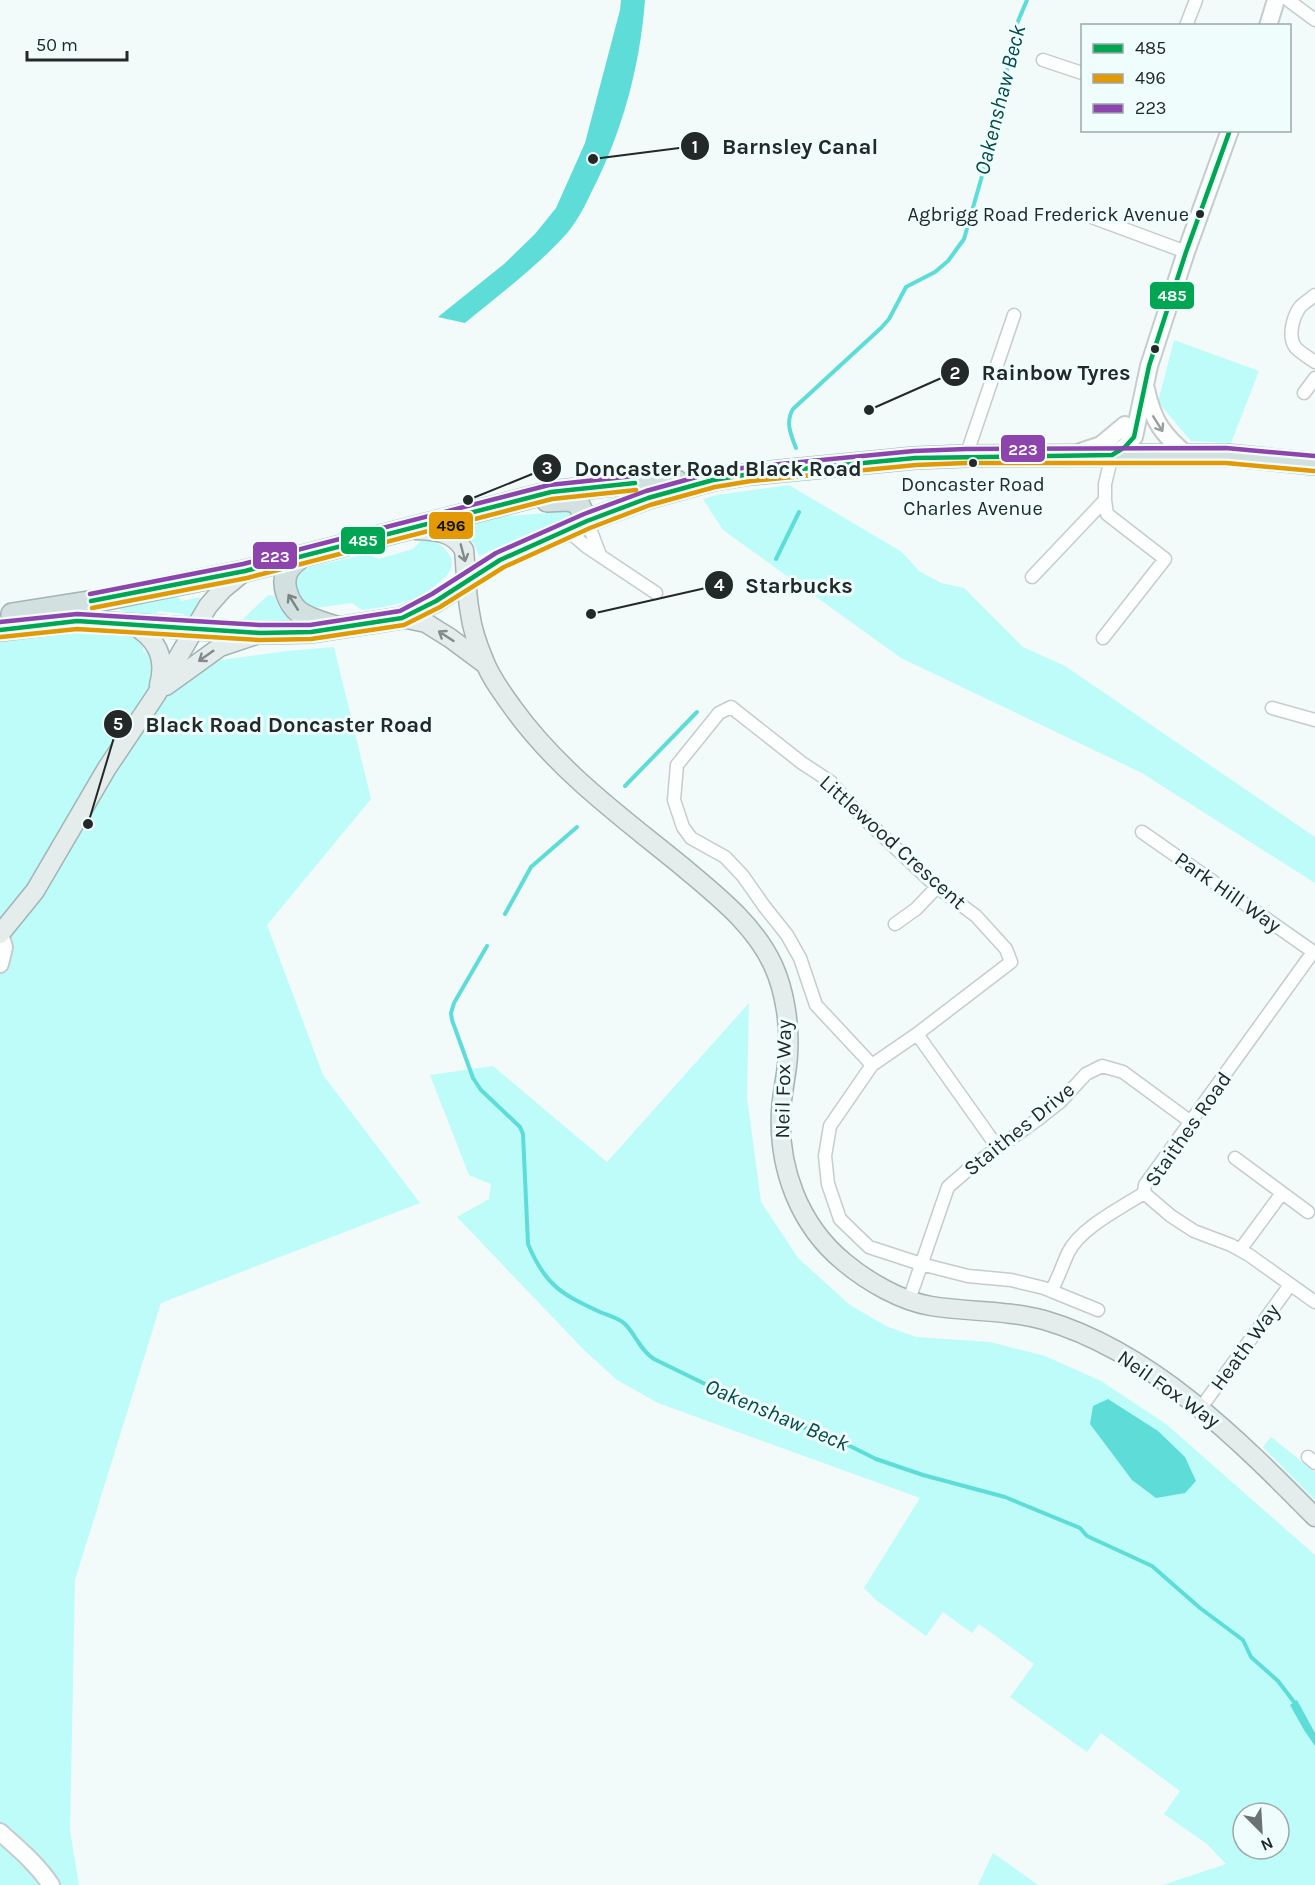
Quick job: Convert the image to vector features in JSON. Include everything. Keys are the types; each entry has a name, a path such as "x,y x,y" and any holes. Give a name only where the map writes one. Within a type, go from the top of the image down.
{"highway":[{"path":"0,630 77,621 260,633 311,632 402,618 436,601 500,560 587,521 648,498 713,480 750,474 966,456 1226,455 1315,464"},
{"path":"0,616 107,599 245,571 505,503 574,488 713,480"},
{"path":"505,503 568,500 578,504 587,521"},
{"path":"300,558 285,575 290,601 298,611 336,628"}],"main road":[{"path":"1269,24 1276,0"},
{"path":"1112,455 1125,447 1134,436 1145,383 1186,252 1229,132"},
{"path":"1112,455 1145,383"},
{"path":"1145,383 1152,414 1158,426 1168,439 1188,456"},
{"path":"1067,456 1101,445 1125,425"},
{"name":"Neil Fox Way","path":"405,529 435,531 452,536 464,549 470,614 485,664 531,734 554,759 592,793 735,912 756,937 773,965 782,992 788,1031 788,1056 781,1109 781,1134 786,1168 798,1204 821,1239 847,1265 909,1300 929,1306 1008,1313 1042,1319 1087,1335 1146,1370 1200,1409 1253,1455 1315,1517"},
{"path":"0,964 4,947 0,934 35,891 107,768 156,695 208,606 223,589 245,571"},
{"name":"Neil Fox Way","path":"402,618 426,623 485,664"},
{"path":"128,623 152,639 160,657 161,676 156,695"},
{"path":"156,695 220,646 260,633"},
{"path":"0,1832 28,1857 51,1885"}],"street":[{"path":"1288,0 1315,20"},
{"path":"1186,24 1192,1"},
{"path":"1043,60 1081,72"},
{"path":"1089,216 1186,252"},
{"path":"1315,295 1300,307 1292,332 1295,347 1315,362"},
{"path":"966,456 1014,315"},
{"path":"1304,393 1315,378"},
{"path":"1103,638 1165,559 1107,514 1105,484 1112,455"},
{"path":"1032,577 1105,500"},
{"path":"587,521 600,555"},
{"path":"567,530 587,548 656,593"},
{"name":"Littlewood Crescent","path":"872,1065 816,1005 800,957 787,935 743,876 725,857 691,838 683,827 674,800 677,765 719,713 731,706 802,764 831,782 853,807 937,887 976,916 1006,949 1011,962 917,1034 872,1065 830,1126 825,1156 828,1184 840,1219 863,1244 869,1247 968,1276 1011,1280 1051,1291 1098,1310"},
{"path":"1272,708 1315,720"},
{"name":"Park Hill Way","path":"1142,832 1314,952"},
{"path":"895,924 916,909 937,887"},
{"name":"Staithes Road","path":"1051,1291 1063,1269 1068,1252 1084,1233 1143,1193 1145,1185 1314,952"},
{"path":"917,1034 998,1148"},
{"name":"Staithes Drive","path":"909,1300 948,1187 970,1167 1061,1101 1086,1074 1102,1066 1123,1072 1191,1122"},
{"path":"1235,1158 1308,1212"},
{"path":"1143,1193 1194,1231 1240,1250 1315,1302"},
{"path":"1240,1250 1282,1193"},
{"name":"Heath Way","path":"1200,1409 1290,1285"}],"shaded area":[{"path":"1174,340 1259,371 1231,443 1191,441 1158,402"},
{"path":"789,485 902,552 919,571 941,583 964,588 1023,647 1065,666 1315,837 1315,883 1142,773 901,658 723,530 703,499"},
{"path":"566,506 576,515 479,556 474,544 458,525 467,519 548,513 551,508"},
{"path":"433,540 450,556 451,567 443,579 411,600 362,610 352,603 307,609 301,606 291,576 297,570 367,554 379,559 413,549 421,541"},
{"path":"268,595 274,596 279,607 289,617 285,625 240,622"},
{"path":"176,596 182,601 200,597 190,624 182,621 184,614 159,611 152,617 119,609 121,606"},
{"path":"128,623 144,644 143,652 212,661 334,647 371,799 267,925 323,1075 420,1203 161,1303 75,1580 70,1830 79,1885 0,1885 0,630"},
{"path":"749,1003 747,1097 761,1202 798,1258 850,1305 886,1326 916,1337 990,1342 1045,1356 1101,1381 1166,1424 1315,1555 1315,1885 1163,1885 1226,1864 1207,1844 1164,1814 1180,1791 1101,1733 1087,1752 1010,1697 1034,1664 979,1624 972,1633 943,1612 926,1636 876,1600 864,1588 920,1498 658,1403 617,1380 584,1350 457,1217 489,1199 491,1184 469,1175 430,1075 493,1066 607,1162"},
{"path":"1271,1437 1315,1472 1315,1500 1263,1447"},
{"path":"993,1853 1038,1885 978,1885"}],"water":[{"path":"621,0 645,0 639,50 628,99 612,147 581,213 568,232 544,256 465,323 438,317 504,264 535,234 556,208 585,143"},
{"path":"1108,1399 1158,1431 1185,1457 1196,1481 1185,1493 1156,1498 1132,1480 1090,1424 1093,1406"},
{"path":"1297,1700 1315,1733 1315,1746 1290,1705"}],"waterway":[{"name":"Oakenshaw Beck","path":"796,448 789,424 793,409 881,328 889,319 906,287 935,272 948,261 964,239 994,134 1016,26 1027,0"},
{"name":"Oakenshaw Beck","path":"776,559 799,512"},
{"name":"Oakenshaw Beck","path":"625,786 697,712"},
{"name":"Oakenshaw Beck","path":"505,914 531,867 577,827"},
{"name":"Oakenshaw Beck","path":"487,946 454,1003 451,1013 452,1020 473,1078 481,1090 520,1127 523,1134 528,1244 541,1269 556,1287 575,1300 622,1322 654,1359 789,1425 818,1430 876,1459 923,1475 1005,1497 1080,1528 1087,1536 1152,1566 1200,1608 1243,1640 1251,1657 1278,1681 1294,1702"}],"transit line":[{"name":"485","path":"1112,455 1125,447 1134,437 1149,366 1186,252 1229,132"},
{"name":"223","path":"0,622 77,614 260,625 310,625 400,611 432,594 496,553 584,514 646,491 711,473 749,467 914,451 966,449 1226,448 1315,456"},
{"name":"485","path":"0,630 77,621 260,633 311,632 402,618 436,601 500,560 587,521 648,498 713,480 750,474 915,458 1112,455"},
{"name":"496","path":"1,637 77,629 260,640 311,639 404,625 440,607 504,567 590,528 650,505 715,487 751,481 916,465 966,463 1226,463 1314,471"},
{"name":"223","path":"90,594 243,564 549,485 634,476"},
{"name":"485","path":"91,601 245,571 551,492 635,483"},
{"name":"496","path":"92,608 247,578 552,499 636,490"}],"place":[{"name":"Barnsley Canal","path":"593,159"},
{"name":"Agbrigg Road Frederick Avenue","path":"1200,214"},
{"name":"Rainbow Tyres","path":"869,410"},
{"name":"Doncaster Road Charles Avenue","path":"973,463"},
{"name":"Doncaster Road Black Road","path":"468,500"},
{"name":"Starbucks","path":"591,614"},
{"name":"Black Road Doncaster Road","path":"88,824"}]}
